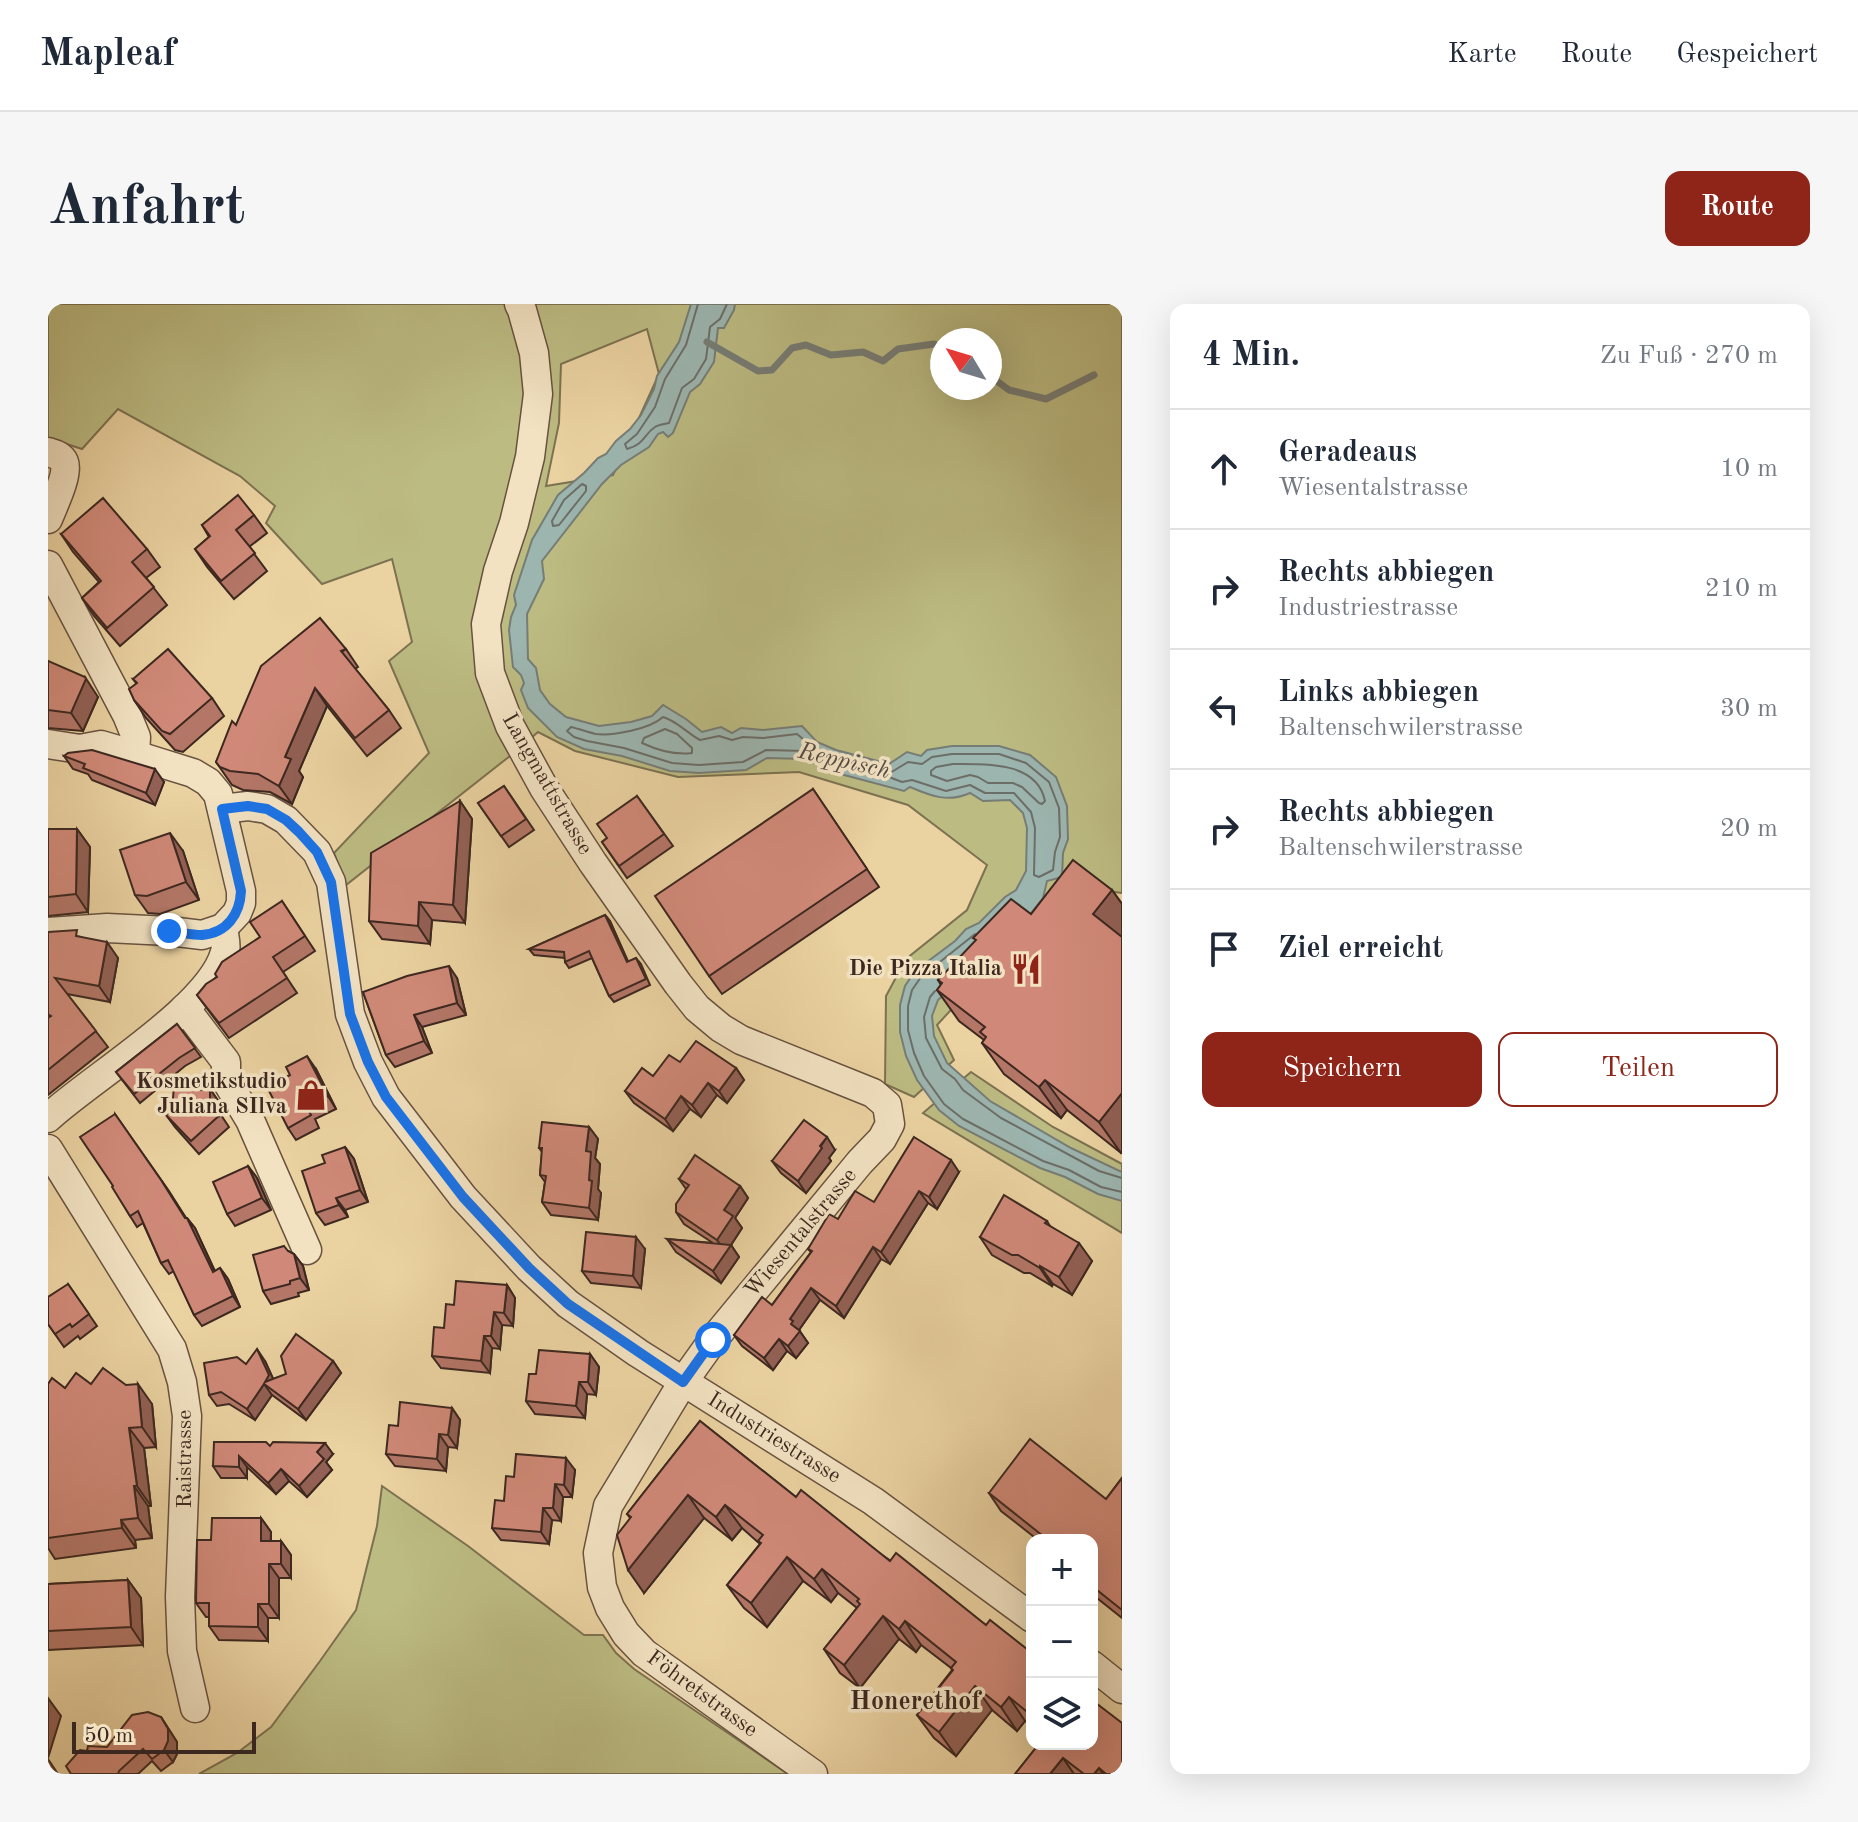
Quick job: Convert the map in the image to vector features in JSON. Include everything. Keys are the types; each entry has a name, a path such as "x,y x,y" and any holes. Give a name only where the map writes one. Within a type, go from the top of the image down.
{"street":[{"name":"Langmattstrasse","path":"519,304 534,353 538,394 530,457 486,624 490,673 510,726 544,788 593,863 697,1008 741,1040 873,1093 887,1105 890,1124"},
{"path":"48,452 59,456 65,463 65,474 48,519"},
{"path":"48,565 127,715 136,737 135,755"},
{"path":"48,744 80,749 101,745 193,773 208,782 218,794 241,891 237,913 223,928 202,935 107,928 48,932"},
{"name":"Industriestrasse","path":"222,809 248,806 267,809 293,826 317,852 331,882 350,1014 368,1062 386,1097 463,1197 529,1268 568,1304 683,1382 873,1501 1026,1614"},
{"path":"48,1118 185,1008 213,976 226,951 223,928"},
{"path":"185,1008 226,1062 226,1080 250,1120 307,1250"},
{"name":"Wiesentalstrasse","path":"683,1382 758,1285 882,1139 890,1124"},
{"name":"Raistrasse","path":"48,1149 172,1349 182,1382 187,1416 180,1597 182,1651 195,1708"},
{"name":"Föhretstrasse","path":"683,1382 608,1506 598,1553 602,1587 610,1608 626,1634 644,1653 813,1774"},
{"path":"1098,1670 1122,1689"}],"shaded area":[{"path":"48,304 1122,304 1122,893 1077,887 1025,930 937,1025 954,1060 914,1097 885,1084 886,996 906,959 967,910 987,865 908,805 799,772 678,777 575,751 538,732 346,885 334,853 429,753 389,661 412,642 392,559 322,584 266,523 275,506 240,476 118,409 82,449 48,438","holes":["647,329 659,374 613,475 546,486 559,423 561,364"]},
{"path":"971,1072 1053,1127 1122,1164 1122,1233 923,1113"},
{"path":"382,1486 468,1546 584,1635 603,1635 616,1653 634,1669 788,1774 199,1774 237,1753 271,1727 356,1610 377,1526"}],"water":[{"name":"Reppisch","path":"691,304 735,304 724,328 718,328 714,362 700,384 690,392 673,433 668,437 663,432 658,434 649,447 621,465 602,484 542,561 544,579 527,614 528,659 536,668 540,690 550,704 566,717 599,726 652,716 663,705 702,732 721,727 732,733 741,728 763,730 802,726 817,742 889,764 907,752 921,756 927,750 952,746 999,746 1030,755 1056,777 1067,806 1068,839 1063,853 1062,877 1047,881 1043,898 1016,932 938,1000 932,1016 934,1036 947,1063 990,1101 1071,1148 1122,1172 1122,1201 1098,1194 1040,1168 959,1126 939,1110 917,1080 906,1056 900,1032 900,1005 905,986 915,971 966,929 979,923 1016,890 1026,871 1027,828 1023,813 1010,800 983,801 970,793 954,798 940,797 910,787 904,791 833,772 805,759 767,758 746,770 670,771 622,756 584,749 557,737 528,708 521,690 524,683 513,667 509,630 516,605 514,595 532,540 558,495 606,454 641,415 657,376 679,342"}],"building":[{"path":"238,495 254,515 236,530 255,553 221,581 195,549 210,536 202,525"},
{"path":"103,498 147,549 132,562 154,587 107,628 82,598 101,581 61,534"},
{"path":"320,618 346,649 341,651 389,710 355,738 315,688 285,757 291,759 279,786 258,774 220,767 216,762 232,721 236,725 261,666"},
{"path":"168,649 212,698 170,734 162,731 134,700 129,689 137,683 133,679"},
{"path":"48,661 86,679 71,713 48,710"},
{"path":"92,750 155,769 146,793 83,768 85,764 64,756"},
{"path":"504,786 526,819 501,836 478,803"},
{"path":"813,789 867,869 709,976 655,896"},
{"path":"637,796 664,834 619,866 602,842 607,838 597,824"},
{"path":"460,801 453,905 419,902 418,926 369,921 371,853"},
{"path":"48,829 77,829 76,894 48,897"},
{"path":"170,833 186,882 147,896 135,895 120,850"},
{"path":"1073,860 1112,890 1093,914 1122,937 1122,1093 1099,1122 1045,1080 1039,1087 982,1043 986,1037 980,1032 985,1027 937,990 942,983 938,980 1011,899 1031,914"},
{"path":"282,901 305,936 273,957 287,978 219,1023 197,995 217,977 215,974 222,962 260,937 250,922"},
{"path":"605,915 627,962 636,958 646,979 609,996 589,951 565,962 564,952 529,949"},
{"path":"77,930 76,936 107,942 99,986 55,978 96,1031 48,1070 48,1018 51,1016 48,1014 48,932"},
{"path":"449,966 457,1003 414,1015 424,1041 386,1055 363,992 407,976"},
{"path":"177,1024 195,1048 134,1094 116,1072"},
{"path":"696,1041 736,1068 719,1091 708,1083 692,1105 681,1096 665,1119 625,1091 642,1068 653,1076 669,1055 680,1062"},
{"path":"307,1056 328,1096 307,1107 311,1115 288,1128 267,1087 290,1075 286,1067"},
{"path":"175,1075 198,1090 210,1089 210,1103 221,1114 191,1141 166,1115 172,1110"},
{"path":"115,1114 187,1218 213,1272 220,1268 233,1296 194,1315 168,1260 161,1263 138,1211 130,1216 80,1137"},
{"path":"804,1120 827,1137 798,1181 772,1161"},
{"path":"542,1122 589,1127 586,1151 591,1152 589,1180 592,1181 589,1208 542,1202 546,1176 540,1175"},
{"path":"914,1137 951,1160 929,1197 919,1191 881,1252 873,1247 836,1306 811,1288 790,1319 793,1321 791,1324 800,1331 788,1346 779,1339 764,1358 734,1335 762,1297 772,1305 812,1251 808,1249 829,1214 838,1219 855,1191 874,1202"},
{"path":"345,1147 360,1190 336,1198 339,1205 316,1213 302,1171 325,1163 322,1155"},
{"path":"695,1155 740,1186 724,1210 733,1216 717,1240 676,1212 676,1204 689,1185 679,1179"},
{"path":"248,1166 262,1198 227,1214 213,1182"},
{"path":"1004,1195 1079,1243 1059,1277 980,1237"},
{"path":"586,1232 636,1237 633,1276 582,1271"},
{"path":"667,1239 731,1245 713,1271"},
{"path":"284,1246 294,1254 300,1278 263,1291 253,1255"},
{"path":"456,1281 507,1285 504,1313 494,1312 491,1336 484,1336 481,1361 432,1356 434,1327 444,1328 446,1304 454,1305"},
{"path":"68,1284 89,1314 72,1327 70,1324 55,1334 48,1324 48,1297"},
{"path":"296,1334 333,1361 298,1409 264,1384 247,1409 221,1392 209,1395 204,1363 237,1357 246,1364 257,1349 269,1375 265,1382 286,1374 281,1356"},
{"path":"539,1350 590,1354 588,1382 579,1382 576,1406 526,1401 529,1374 536,1374"},
{"path":"103,1368 126,1385 138,1384 142,1427 129,1428 138,1518 121,1520 122,1528 48,1538 48,1384 52,1378 65,1388 76,1373 91,1384"},
{"path":"400,1402 452,1408 448,1435 439,1434 437,1459 386,1454 389,1425 398,1426"},
{"path":"700,1421 796,1497 801,1490 890,1561 896,1553 986,1625 990,1620 1026,1648 1026,1711 1009,1697 1001,1707 975,1686 939,1732 917,1715 956,1662 905,1621 899,1629 883,1616 844,1665 824,1649 860,1604 859,1599 822,1569 814,1579 787,1557 751,1603 727,1585 761,1543 758,1541 763,1535 725,1505 716,1517 688,1495 628,1570 617,1535 631,1517 627,1514"},
{"path":"1030,1439 1106,1499 1122,1478 1122,1610 1098,1591 1098,1534 1040,1534 989,1493"},
{"path":"214,1442 266,1442 270,1446 273,1442 325,1443 317,1452 324,1459 299,1486 281,1469 268,1483 239,1456 239,1467 213,1466"},
{"path":"516,1454 566,1458 564,1485 555,1484 553,1508 543,1508 541,1532 492,1528 495,1500 504,1501 506,1476 514,1477"},
{"path":"212,1518 261,1518 261,1541 281,1541 281,1564 269,1564 269,1604 258,1604 258,1627 209,1626 209,1603 196,1603 197,1540 211,1540"},
{"path":"128,1580 131,1627 48,1631 48,1584"},
{"path":"1098,1705 1122,1723 1122,1774 1106,1774 1099,1768 1094,1774 1084,1774 1063,1758 1050,1774 1015,1774 1034,1750 1098,1750"},
{"path":"148,1712 161,1717 168,1729 164,1750 152,1759 143,1749 118,1774 71,1774 66,1766 80,1750 87,1751 88,1746 107,1747 132,1715"}],"waterway":[{"path":"707,342 758,371 772,370 792,348 806,345 831,355 863,352 883,361 898,349 930,345"},
{"path":"1002,385 1009,390 1046,399 1094,375"}],"place":[{"name":"Die Pizza Italia","path":"1026,969"},
{"name":"Kosmetikstudio Juliana SIlva","path":"311,1095"}],"district":[{"name":"Honerethof","path":"915,1702"}],"route":[{"path":"169,931 202,935 223,928 237,913 241,891 222,809 248,806 267,809 286,820 317,852 331,882 350,1014 368,1062 386,1097 463,1197 529,1268 568,1304 683,1382 713,1340"}]}
